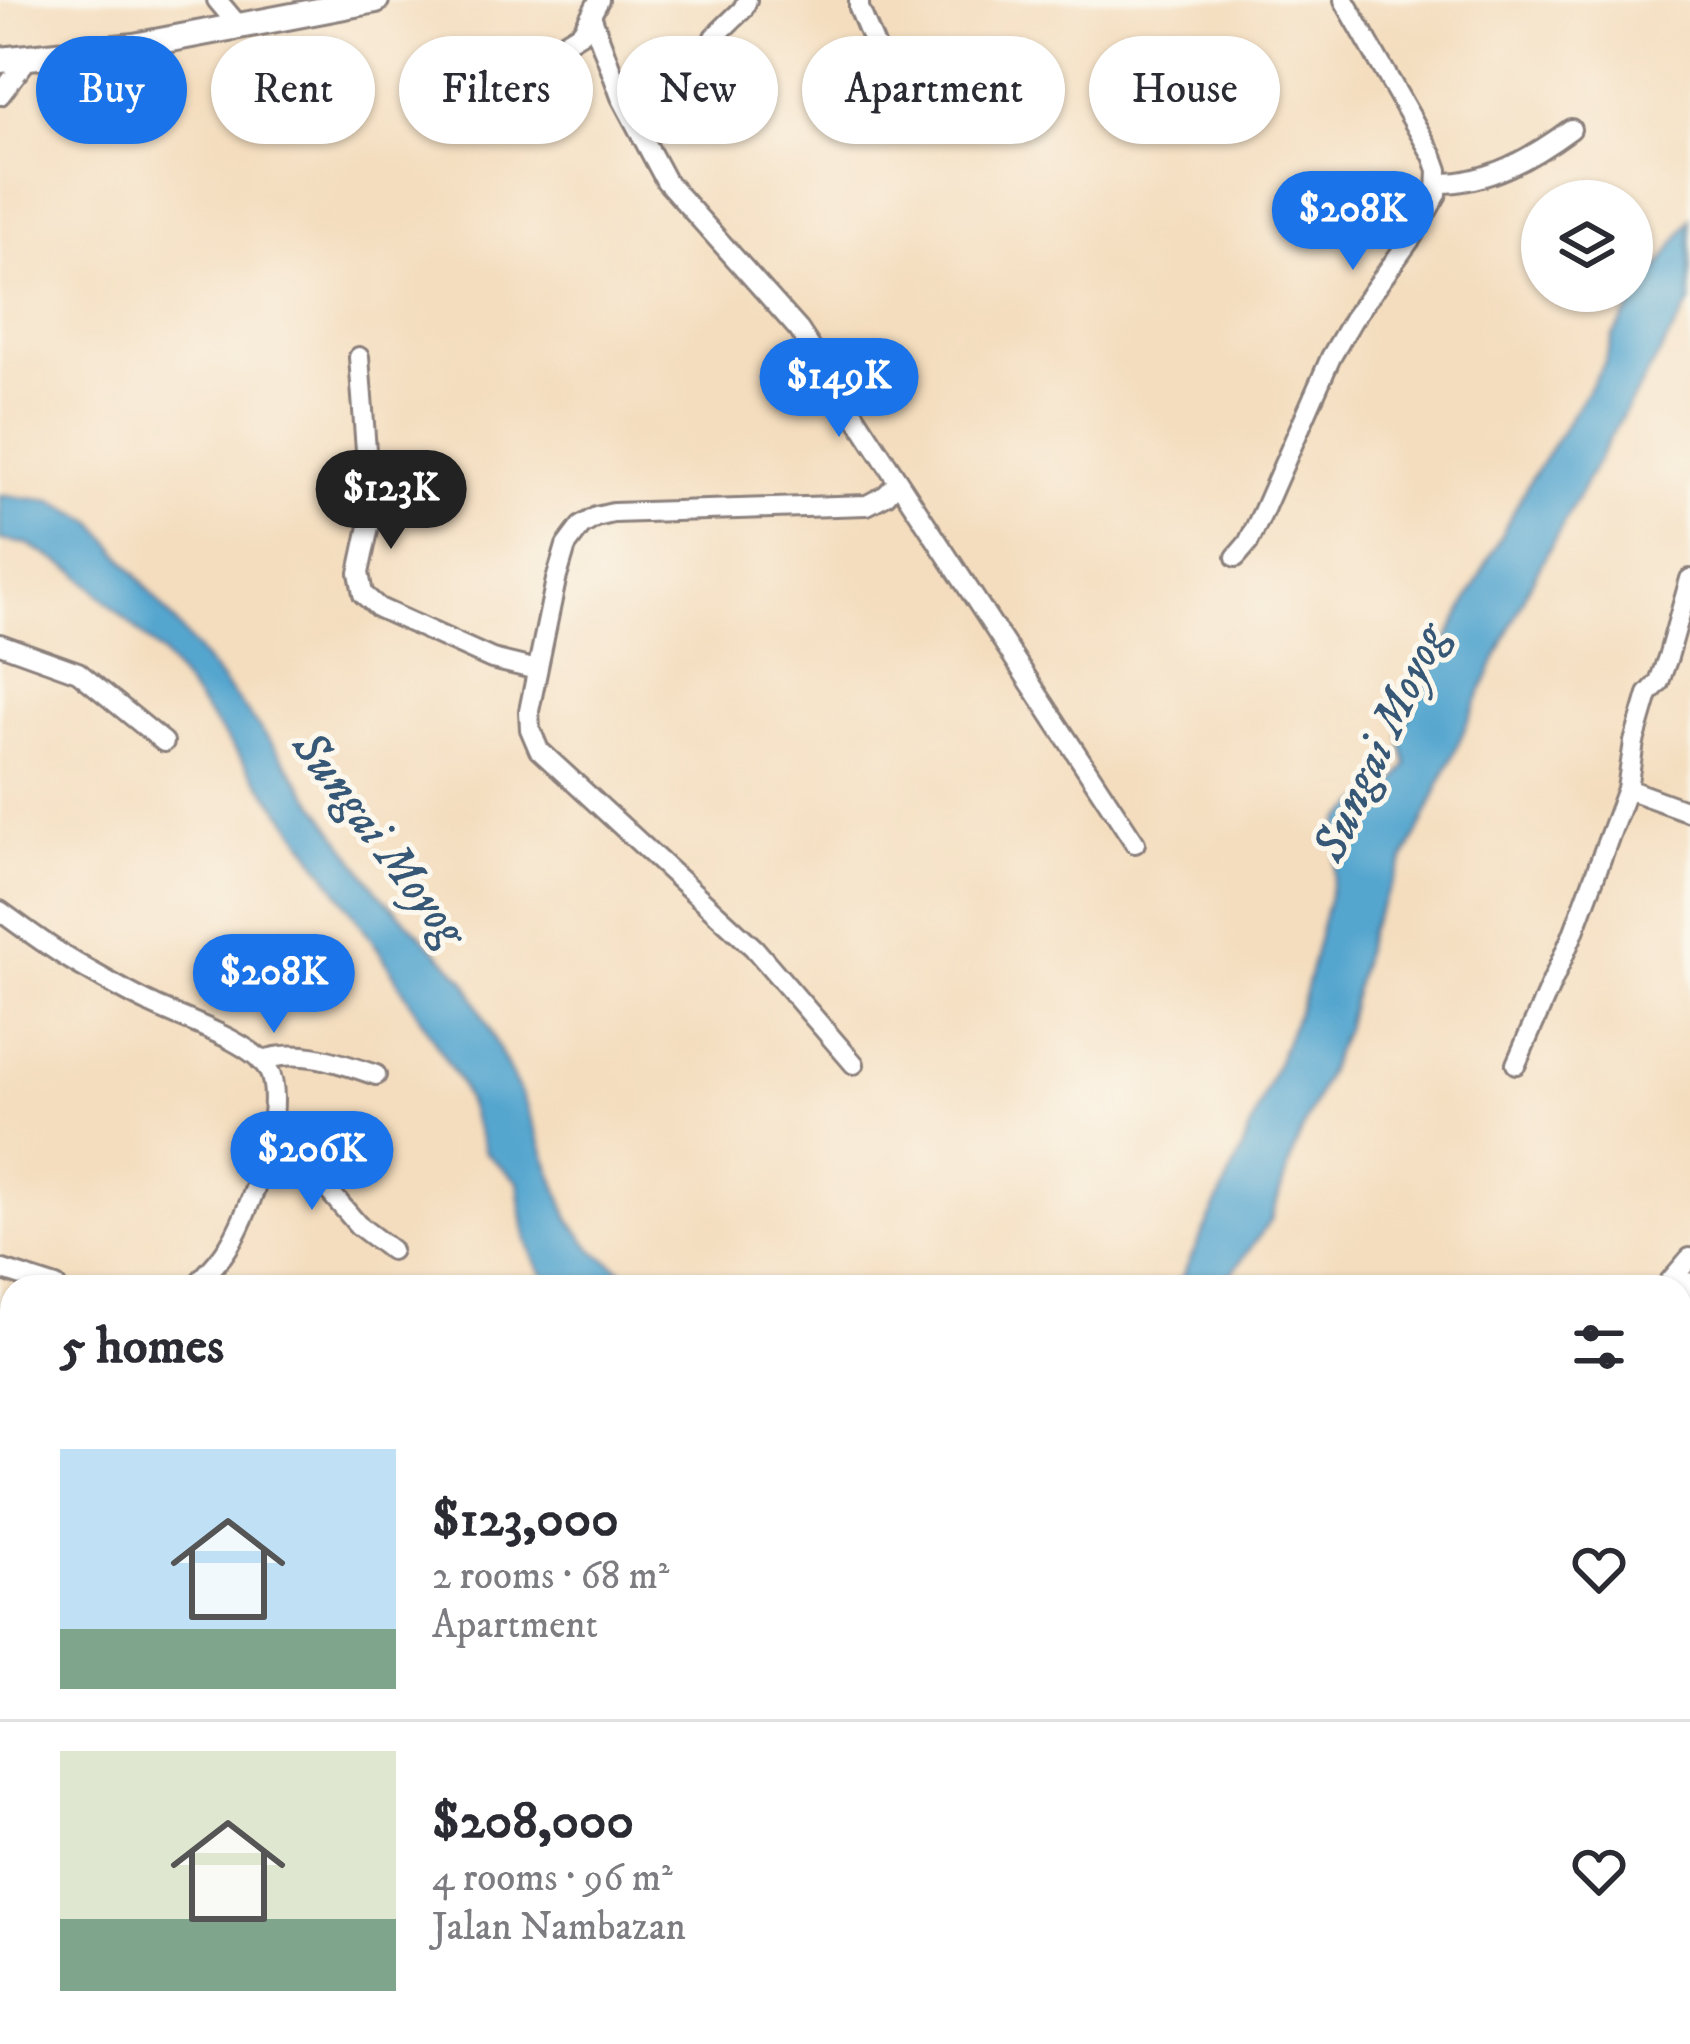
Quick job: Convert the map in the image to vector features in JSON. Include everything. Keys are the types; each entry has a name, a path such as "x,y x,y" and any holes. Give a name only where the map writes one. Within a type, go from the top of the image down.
{"street":[{"path":"217,0 238,25"},
{"path":"0,60 134,46 376,0"},
{"path":"716,36 747,0"},
{"path":"859,0 871,36"},
{"path":"1236,556 1262,514 1331,358 1436,194 1438,170 1432,156 1344,0"},
{"path":"575,36 595,9"},
{"path":"595,9 620,97 666,181 799,330 1136,843"},
{"path":"0,95 29,57"},
{"path":"1438,183 1457,184 1504,168 1536,154 1571,130"},
{"path":"359,357 371,517 358,573 363,594 379,608 492,659 537,670"},
{"path":"854,1064 754,948 539,751 530,729 532,690 566,545 573,533 596,518 632,512 868,505 898,482"},
{"path":"1516,1064 1573,934 1627,789 1648,694 1659,682 1690,579"},
{"path":"0,644 78,672 164,742"},
{"path":"1627,789 1690,812"},
{"path":"0,911 73,961 149,1003 222,1035 268,1069 276,1090 270,1133 248,1210 225,1252 205,1275"},
{"path":"261,1061 294,1056 330,1060 376,1076"},
{"path":"270,1133 358,1225 391,1250"}],"water":[{"path":"1690,220 1690,303 1526,592 1369,930 1345,1029 1293,1153 1271,1220 1231,1275 1183,1275 1239,1157 1304,996 1334,875 1340,821 1364,800 1388,793 1407,765 1400,735 1528,484 1604,364 1613,336 1629,312 1653,312 1653,276"},
{"path":"0,495 52,501 95,523 275,747 379,893 466,981 526,1105 569,1219 593,1250 628,1275 544,1275 527,1239 518,1182 485,1152 461,1085 379,950 288,820 162,654 76,572 28,544 0,540"}],"water label":[{"name":"Sungai Moyog","path":"1378,742"},
{"name":"Sungai Moyog","path":"381,837"}]}
